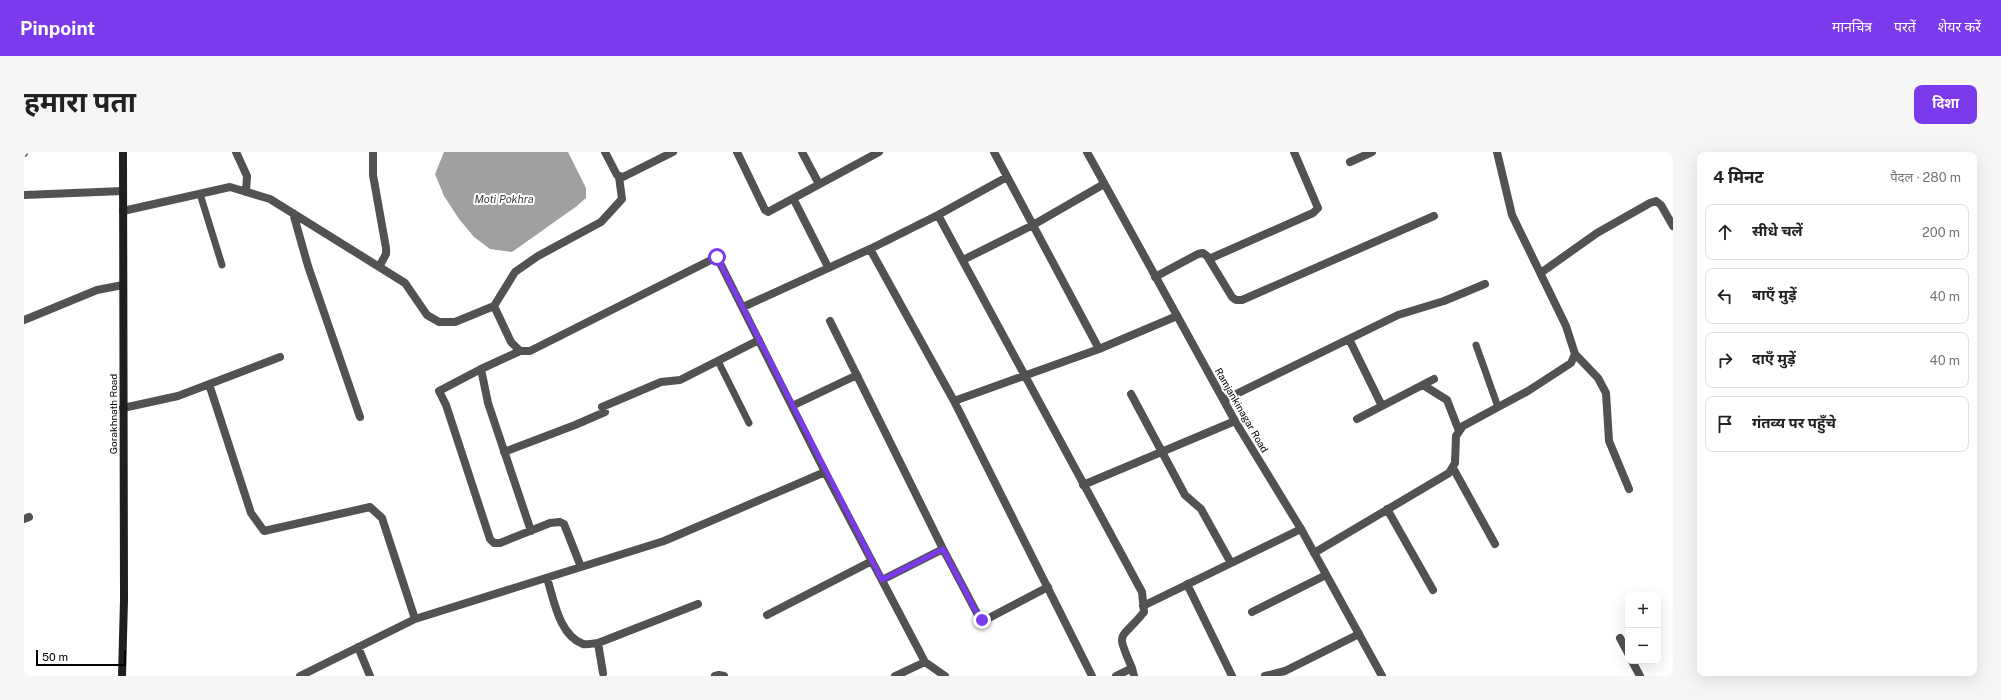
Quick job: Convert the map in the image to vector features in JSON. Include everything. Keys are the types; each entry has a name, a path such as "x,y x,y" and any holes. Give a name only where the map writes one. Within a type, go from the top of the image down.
{"main road":[{"name":"Gorakhnath Road","path":"122,676 124,600 123,152"}],"street":[{"path":"236,152 247,176 246,192"},
{"path":"373,152 373,175 386,248 386,254 379,267"},
{"path":"123,211 230,187 270,199 405,283 427,315 439,322 455,322 494,306 515,272 538,256 601,222 622,199 619,177 605,152"},
{"path":"619,177 623,177 673,152"},
{"path":"737,152 766,212 794,200 819,184 879,152"},
{"path":"802,152 819,184"},
{"path":"994,152 1099,349"},
{"name":"Ramjankinagar Road","path":"1087,152 1235,421 1301,529 1382,676"},
{"path":"1209,259 1313,213 1318,208 1294,152"},
{"path":"1350,162 1372,152"},
{"path":"1497,152 1512,215 1542,272 1566,326 1575,354 1598,378 1606,393 1609,441 1629,489"},
{"path":"743,307 870,249 938,215 1007,177"},
{"path":"963,260 1032,225 1104,184"},
{"path":"24,195 123,191"},
{"path":"794,200 828,267"},
{"path":"1542,272 1597,233 1650,203 1656,202 1661,205 1673,226"},
{"path":"292,213 308,266 360,417"},
{"path":"938,215 1142,592 1144,612 1135,623 1124,632 1121,638 1121,644 1133,672 1116,676"},
{"path":"1155,277 1198,254 1203,253 1209,259 1232,297 1236,300 1242,300 1434,216"},
{"path":"870,249 954,401 1092,676"},
{"path":"581,568 563,523 550,523 500,543 494,543 490,539 446,405 439,391 520,351 530,351 717,257 720,260 825,472 925,662 945,676"},
{"path":"1224,400 1398,315 1444,301 1485,284"},
{"path":"24,320 97,290 123,285"},
{"path":"494,306 511,342 520,351"},
{"path":"954,401 1099,349 1176,316"},
{"path":"830,321 943,549 979,617 982,620 987,619 1048,587"},
{"path":"1349,339 1382,406"},
{"path":"504,452 575,426 603,410 661,382 680,380 759,340"},
{"path":"1314,553 1449,473 1453,468 1456,457 1455,441 1463,426 1528,391 1571,363 1575,354"},
{"path":"123,408 178,396 280,357"},
{"path":"481,369 488,403 531,531"},
{"path":"792,406 857,375"},
{"path":"1357,419 1434,379"},
{"path":"209,384 250,513 256,522 264,531 370,507 382,518 415,619"},
{"path":"1423,385 1447,400 1459,431"},
{"path":"1131,394 1185,495 1201,509 1230,563"},
{"path":"1083,485 1235,421"},
{"path":"1453,468 1495,544"},
{"path":"300,676 415,619 664,541 825,472"},
{"path":"1387,509 1432,590"},
{"path":"1143,606 1301,529"},
{"path":"882,580 943,549"},
{"path":"767,615 872,561"},
{"path":"1252,612 1326,574"},
{"path":"547,578 563,626 574,638 584,644 598,643 698,604"},
{"path":"1187,584 1232,676"},
{"path":"1265,676 1285,671 1359,634"},
{"path":"1620,638 1625,647"},
{"path":"595,676 604,675 598,643"},
{"path":"358,647 370,676"},
{"path":"895,676 925,662"},
{"path":"1634,664 1640,676"},
{"path":"715,676 719,674 724,676"}],"lane":[{"path":"200,194 222,264"},
{"path":"1476,345 1498,407"},
{"path":"718,361 749,423"}],"water":[{"name":"Moti Pokhra","path":"444,152 568,152 586,188 586,198 512,252 490,249 474,237 459,219 444,196 435,174"}],"route":[{"path":"717,257 720,260 825,472 882,580 943,549 982,620"}]}
